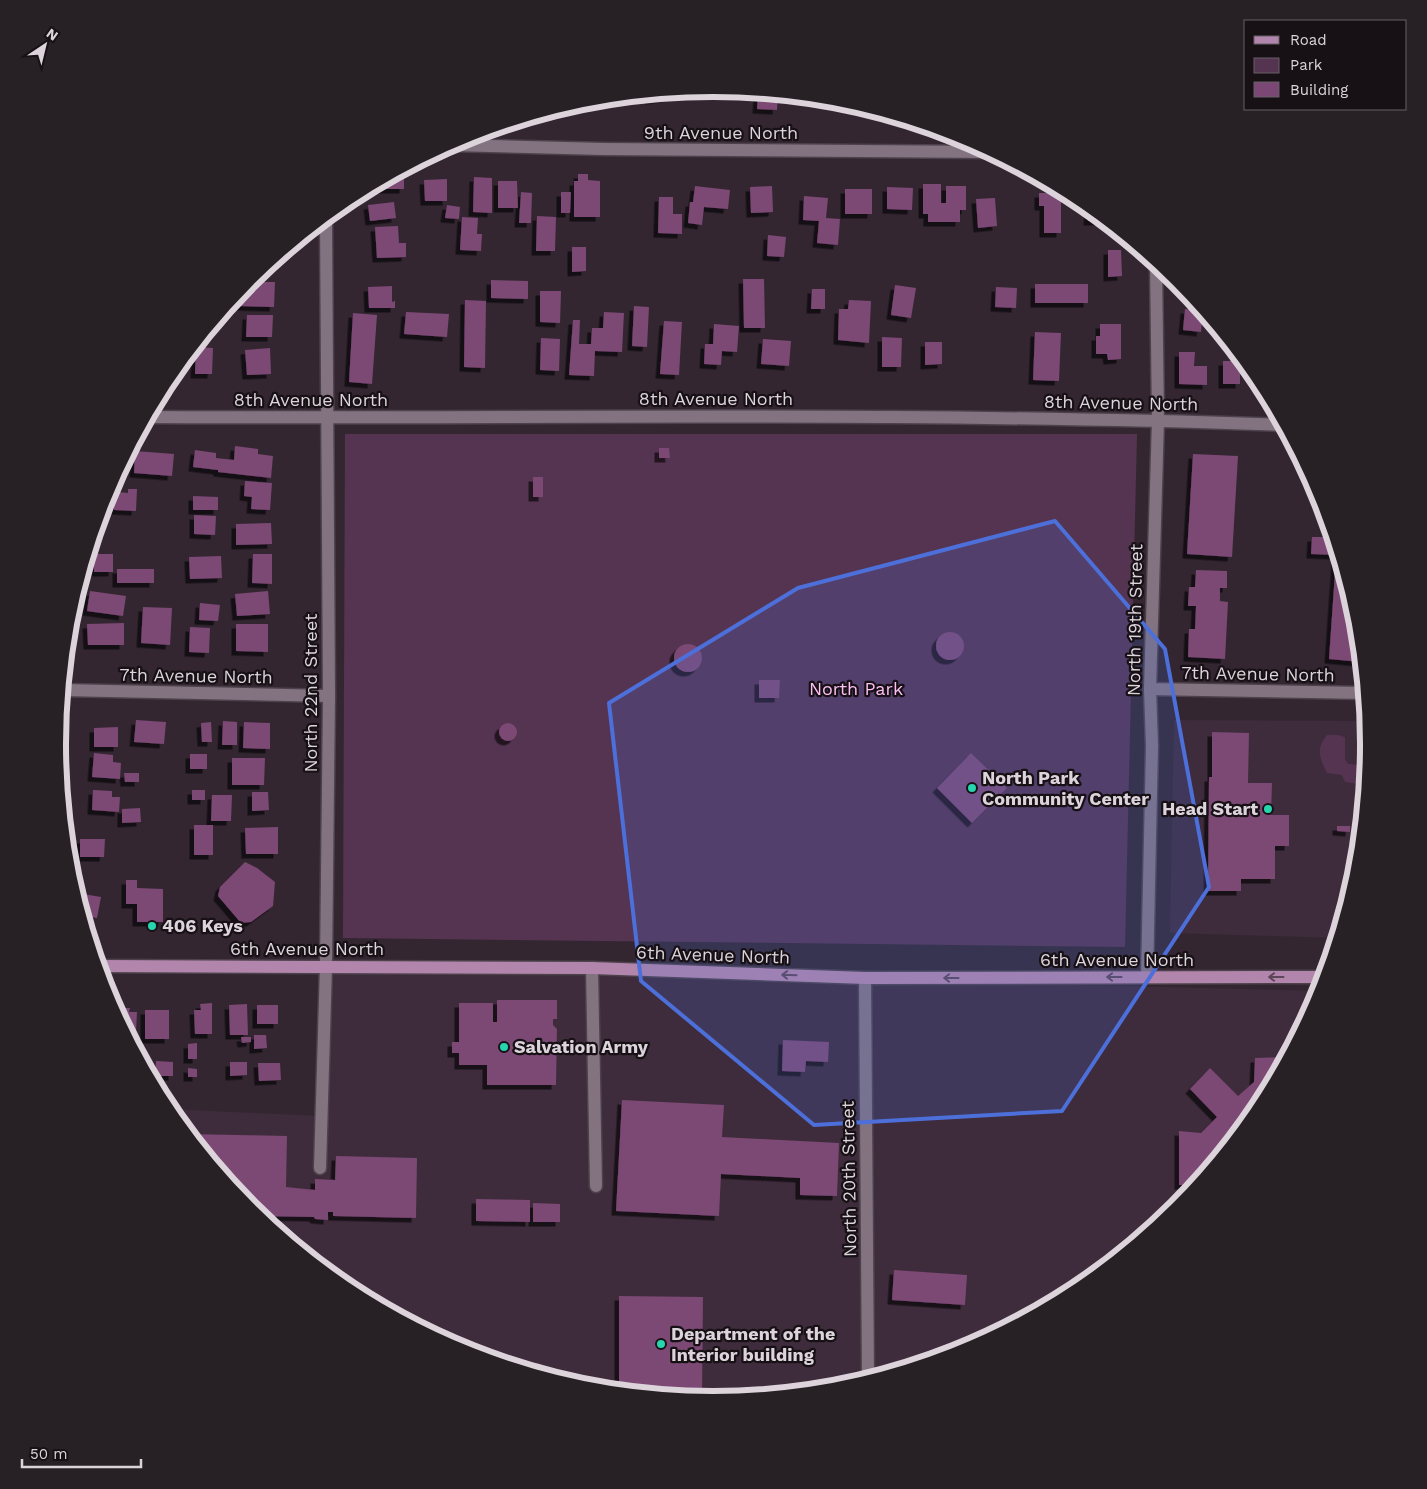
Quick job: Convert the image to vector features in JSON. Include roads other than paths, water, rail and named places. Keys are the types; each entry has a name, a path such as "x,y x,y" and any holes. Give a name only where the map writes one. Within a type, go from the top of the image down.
{"main road":[{"name":"6th Avenue North","path":"106,966 592,968 865,978 1317,977"}],"street":[{"name":"9th Avenue North","path":"470,146 602,149 972,152"},
{"name":"North 22nd Street","path":"320,1168 326,966 329,696 326,226"},
{"name":"North 19th Street","path":"1147,977 1152,746 1150,689 1158,420 1156,273"},
{"name":"8th Avenue North","path":"156,416 327,418 586,416 1158,420 1276,425"},
{"name":"7th Avenue North","path":"1150,689 1358,693"},
{"name":"7th Avenue North","path":"69,690 329,696"},
{"path":"592,968 596,1186"},
{"name":"North 20th Street","path":"865,978 868,1373"}],"place":[{"name":"North Park Community Center","path":"972,788"},
{"name":"Head Start","path":"1268,809"},
{"name":"406 Keys","path":"152,926"},
{"name":"Salvation Army","path":"504,1047"},
{"name":"Department of the Interior building","path":"661,1344"}],"park label":[{"name":"North Park","path":"856,689"}]}
